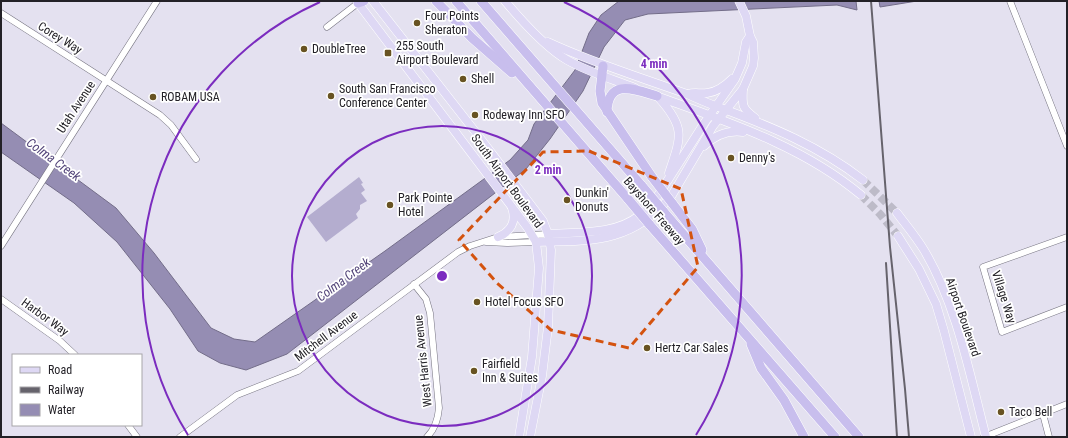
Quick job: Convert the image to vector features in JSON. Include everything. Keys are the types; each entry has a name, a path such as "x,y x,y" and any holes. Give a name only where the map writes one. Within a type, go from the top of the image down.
{"highway":[{"path":"436,1 472,38 540,98"},
{"name":"Bayshore Freeway","path":"456,1 747,336 762,361"},
{"name":"Bayshore Freeway","path":"481,1 857,434"},
{"path":"601,65 599,74 600,97 607,112 652,177 692,229 706,259"},
{"path":"607,112 610,96 619,89 630,88 657,96"},
{"path":"762,361 804,437"},
{"path":"762,361 835,437"}],"main road":[{"name":"South Airport Boulevard","path":"359,1 509,202 534,238 609,237 621,234 638,226 664,205 672,195 718,120 743,89"},
{"name":"South Airport Boulevard","path":"373,1 543,221 549,238"},
{"path":"505,1 522,21 559,55 577,65 763,137 810,159 861,195"},
{"path":"739,1 744,10 748,23 750,36 753,42 754,58 751,71 743,89 742,102 746,111 761,122"},
{"path":"688,95 694,92 708,93 716,91 728,83 739,71 744,56 746,42 750,36"},
{"path":"540,38 601,65 761,122 816,148 863,180"},
{"name":"South Airport Boulevard","path":"549,238 619,226 630,222 640,215 649,207 666,184 739,71"},
{"path":"657,96 673,114 678,129 678,146 666,184"},
{"path":"694,158 710,141 723,133 741,132 763,137"},
{"path":"498,237 510,230 513,224 514,218 509,202"},
{"name":"Airport Boulevard","path":"897,214 923,250 942,286 954,320 985,437"},
{"name":"Airport Boulevard","path":"898,236 919,269 936,304 971,437"},
{"path":"519,437 534,342 539,268 534,238"},
{"path":"530,437 547,342 551,269 549,238"}],"street":[{"name":"Utah Avenue","path":"1,246 157,1"},
{"path":"327,27 359,1"},
{"path":"1010,1 1067,146"},
{"name":"Corey Way","path":"1,13 164,119 171,125 196,158"},
{"name":"Mitchell Avenue","path":"180,437 237,395 298,371 458,252 498,237 534,238"},
{"name":"Village Way","path":"1067,237 983,268 1002,332 1067,307"},
{"name":"Mitchell Avenue","path":"481,243 507,243 534,238"},
{"name":"West Harris Avenue","path":"414,284 426,299 430,313 439,408 436,425 427,437"},
{"name":"Harbor Way","path":"1,299 60,341 75,354"},
{"path":"985,437 1067,404"},
{"path":"1043,414 1049,437"},
{"path":"129,426 137,437"}],"highlighted area":[{"path":"589,151 681,189 698,267 629,348 551,330 497,283 459,240 543,152"}],"shaded area":[{"path":"359,177 365,190 361,193 367,201 360,205 360,209 356,214 358,218 326,242 307,217"}],"water":[{"path":"619,1 856,1 857,10 837,5 648,14 625,20 604,47 583,91 550,139 526,169 287,354 246,370 220,363 198,351 170,309 117,242 74,203 1,152 1,123 116,208 154,253 211,328 234,339 255,342 385,251 510,160 528,140 534,124 575,70 589,33 601,15"},
{"path":"879,1 917,1 880,7"}],"tunnel":[{"path":"863,180 897,213"},
{"path":"861,195 880,214 898,236"}],"railway":[{"path":"871,1 890,247 909,437"},
{"path":"886,263 897,437"}],"place":[{"name":"Four Points Sheraton","path":"417,23"},
{"name":"DoubleTree","path":"304,49"},
{"name":"255 South Airport Boulevard","path":"388,53"},
{"name":"Shell","path":"463,79"},
{"name":"South San Francisco Conference Center","path":"331,96"},
{"name":"ROBAM USA","path":"153,97"},
{"name":"Rodeway Inn SFO","path":"475,115"},
{"name":"Denny's","path":"731,158"},
{"name":"Dunkin' Donuts","path":"567,200"},
{"name":"Park Pointe Hotel","path":"390,205"},
{"name":"Hotel Focus SFO","path":"477,302"},
{"name":"Hertz Car Sales","path":"647,348"},
{"name":"Fairfield Inn & Suites","path":"474,371"},
{"name":"Taco Bell","path":"1001,412"}],"water label":[{"name":"Colma Creek","path":"54,159"},
{"name":"Colma Creek","path":"343,279"}]}
